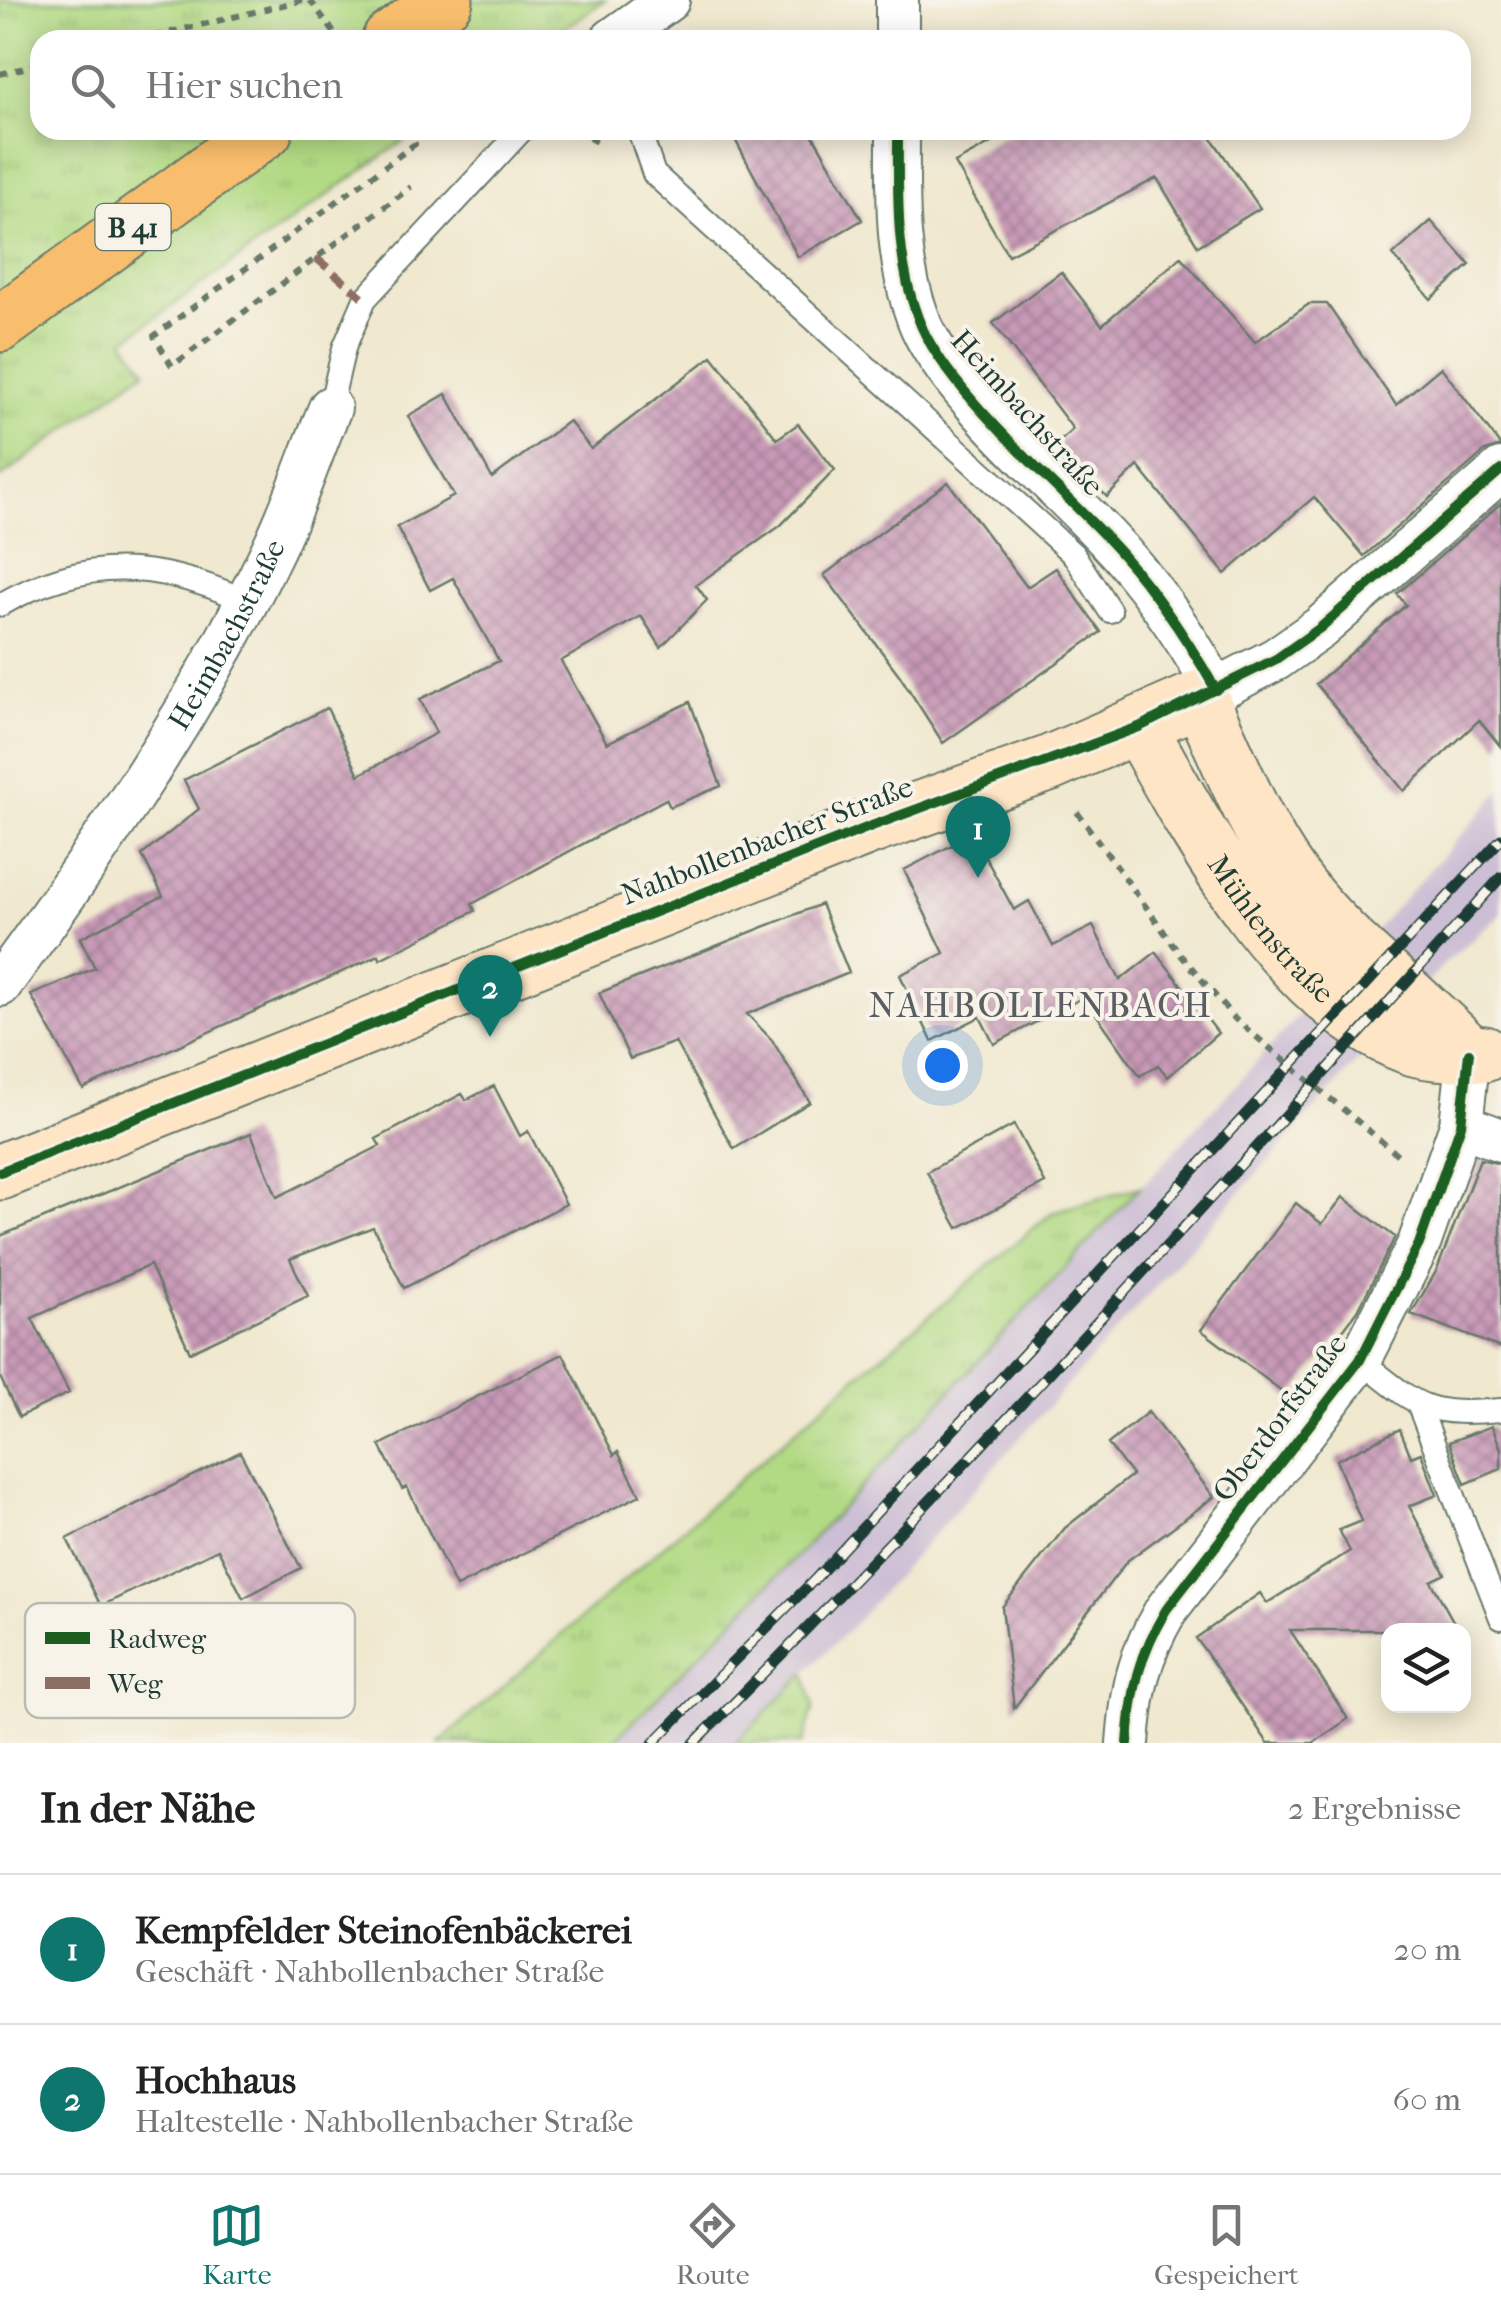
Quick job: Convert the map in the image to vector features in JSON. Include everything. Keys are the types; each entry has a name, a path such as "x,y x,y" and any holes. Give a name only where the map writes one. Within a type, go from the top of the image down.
{"main road":[{"path":"404,30 445,0"},
{"name":"B 41","path":"0,324 252,140"}],"street":[{"path":"626,30 668,0"},
{"path":"896,0 897,30"},
{"name":"Heimbachstraße","path":"898,140 901,246 919,323 940,359 1002,431 1164,603 1208,694"},
{"name":"Heimbachstraße","path":"0,986 110,835 199,690 273,550 330,408"},
{"name":"Nahbollenbacher Straße","path":"0,1172 870,826 1048,764 1139,727 1208,694 1320,628 1501,470"},
{"name":"Mühlenstraße","path":"1208,694 1248,800 1289,874 1322,914 1485,1054"},
{"name":"Mühlenstraße","path":"1139,727 1197,830 1247,905 1312,981 1362,1019 1408,1046 1485,1054"},
{"name":"Oberdorfstraße","path":"1128,1743 1131,1700 1142,1650 1166,1610 1360,1360 1419,1244 1485,1054"},
{"path":"1461,1125 1501,1140"}],"lane":[{"name":"Heimbachstraße","path":"330,408 344,348 364,299 513,140"},
{"path":"642,140 654,174 1074,554 1110,611"},
{"path":"0,605 72,575 144,568 200,580 244,600"},
{"name":"Oberdorfstraße","path":"1360,1360 1419,1406"},
{"path":"1419,1406 1451,1414 1501,1410"},
{"path":"1419,1406 1501,1618"}],"path":[{"path":"181,30 307,0 331,30"},
{"path":"0,74 30,66"},
{"path":"413,140 416,144 154,336 172,366 425,176"},
{"path":"1048,764 1095,841 1234,1019 1439,1188"}],"shaded area":[{"path":"1501,791 1501,915 1446,962 852,1626 735,1743 612,1743 795,1558 1225,1097"}],"green space":[{"path":"0,0 605,0 562,30 30,30 30,140 405,140 124,340 146,370 0,478"},
{"path":"1140,1187 795,1558 612,1743 439,1743 862,1372 1053,1212"},
{"path":"805,1673 814,1707 803,1743 735,1743"}],"building":[{"path":"735,140 816,140 862,220 798,257"},
{"path":"997,140 1213,140 1260,208 1198,246 1157,178 1008,255 955,163"},
{"path":"1431,221 1470,265 1431,299 1393,255"},
{"path":"1181,257 1255,342 1309,304 1327,304 1396,405 1441,367 1501,446 1485,451 1364,556 1314,497 1225,574 1138,466 1107,497 1056,445 1073,429 993,323 1061,272 1102,325"},
{"path":"712,356 777,439 798,424 835,470 780,526 696,585 707,600 661,647 641,616 561,661 607,743 690,702 721,786 670,807 666,799 472,904 475,911 380,959 379,955 83,1089 31,995 95,968 80,938 163,896 142,855 199,809 184,780 327,708 359,775 436,733 420,699 499,661 453,578 430,590 397,527 454,496 408,416 446,394 492,478 569,421 591,449"},
{"path":"948,482 1027,587 1056,568 1101,632 943,743 900,676 824,575"},
{"path":"1501,503 1501,747 1479,720 1404,791 1316,684 1406,605 1397,594"},
{"path":"958,842 982,851 1014,910 1029,901 1053,946 1093,926 1120,980 1156,952 1218,1033 1168,1077 1158,1065 1140,1076 1084,997 994,1044 980,1017 932,1041 900,975 944,953 904,870"},
{"path":"821,904 849,973 747,1014 772,1040 810,1102 734,1149 675,1042 630,1059 599,993"},
{"path":"494,1086 520,1136 528,1131 566,1204 404,1288 373,1227 290,1259 308,1296 190,1352 150,1265 32,1318 69,1393 19,1417 0,1377 0,1236 251,1133 277,1197 380,1146 376,1139 462,1094 466,1100"},
{"path":"1014,1125 1045,1183 958,1228 927,1172"},
{"path":"1480,1159 1501,1164 1501,1348 1411,1314 1437,1270"},
{"path":"1343,1197 1395,1237 1358,1310 1291,1398 1201,1330 1296,1203 1322,1224"},
{"path":"563,1354 614,1455 618,1452 640,1495 456,1587 407,1487 402,1489 380,1445"},
{"path":"1148,1412 1214,1497 1127,1561 1014,1708 1002,1607 1065,1528 1132,1475 1108,1444"},
{"path":"1492,1426 1501,1449 1501,1469 1465,1484 1449,1442"},
{"path":"1400,1429 1411,1457 1421,1453 1437,1495 1409,1506 1445,1574 1431,1581 1454,1623 1381,1623 1381,1630 1290,1630 1348,1719 1313,1743 1268,1743 1196,1638 1260,1593 1267,1603 1350,1551 1339,1530 1361,1521 1336,1460"},
{"path":"240,1452 301,1568 243,1598 218,1549 107,1603 99,1603 67,1539"}],"railway":[{"path":"653,1743 816,1578 1501,839"},
{"path":"694,1743 1002,1424 1501,877"}],"marked path":[{"path":"316,258 365,299"}],"cycle path":[{"path":"898,140 898,201 905,272 918,318 931,345 974,403 1137,572 1179,629 1216,690"},
{"path":"0,1172 869,827 1139,727 1276,659 1320,628 1501,470"},
{"path":"1128,1743 1138,1674 1166,1610 1360,1360 1419,1244 1461,1125 1469,1053"}],"place":[{"name":"Kempfelder Steinofenbäckerei","path":"978,878"},
{"name":"Hochhaus","path":"490,1037"}],"district":[{"name":"NAHBOLLENBACH","path":"1041,1005"}]}
